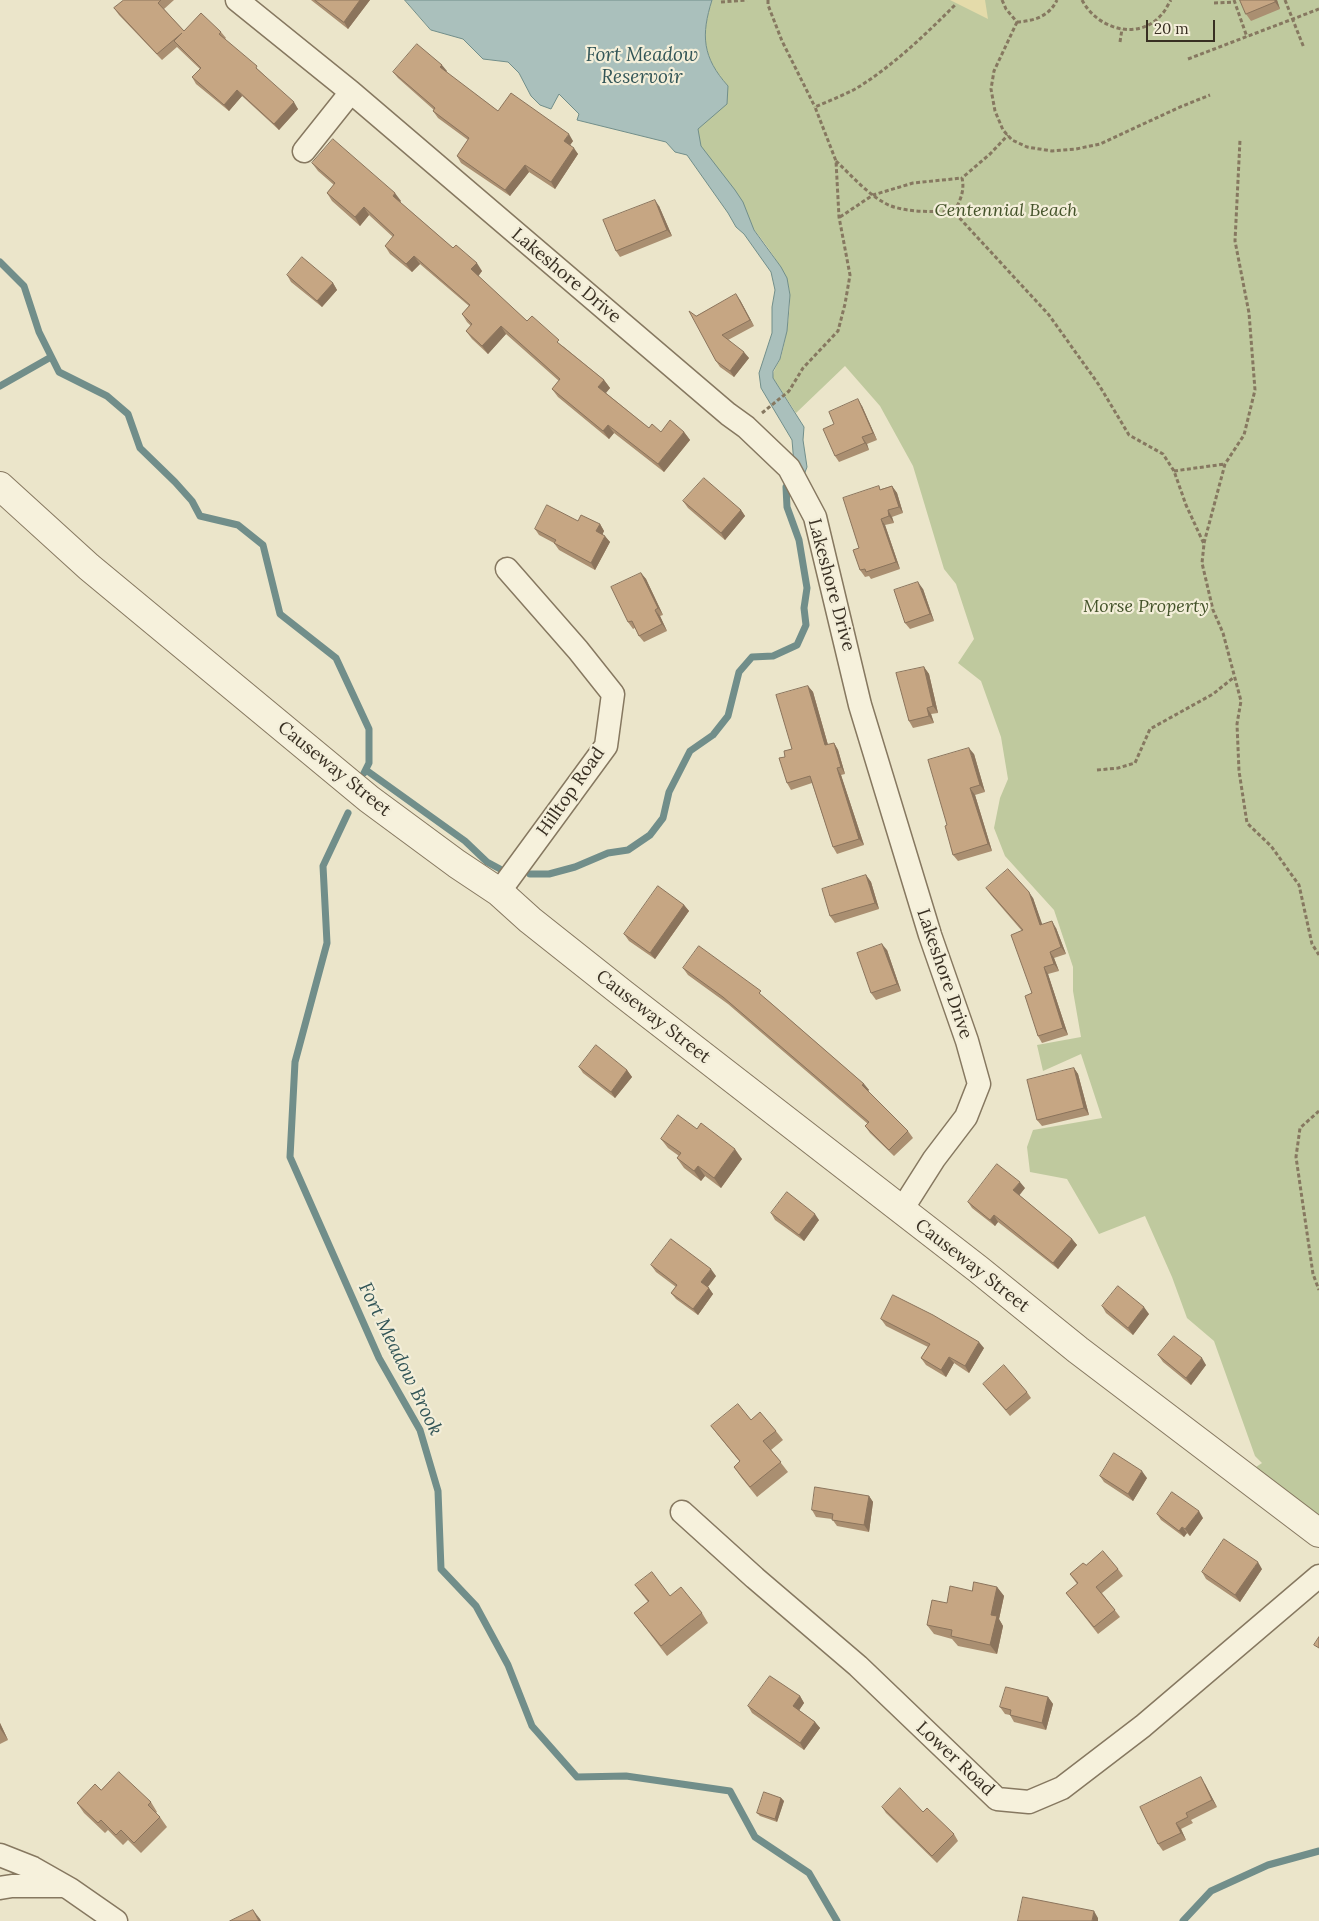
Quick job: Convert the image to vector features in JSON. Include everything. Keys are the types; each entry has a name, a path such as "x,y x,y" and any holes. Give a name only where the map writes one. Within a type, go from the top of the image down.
{"street":[{"name":"Lakeshore Drive","path":"237,0 351,92 728,414 746,427 789,468 815,517 860,705 922,908 967,1041 978,1084 966,1117 934,1159 901,1211"},
{"path":"304,151 351,92"},
{"name":"Causeway Street","path":"0,486 89,567 369,799 457,864 499,892 553,938 901,1211 978,1269 1078,1350 1319,1533"},
{"name":"Hilltop Road","path":"499,892 606,746 613,694 578,650 507,569"},
{"name":"Lower Road","path":"682,1512 755,1578 858,1666 997,1799 1029,1802 1062,1788 1143,1726 1319,1576"},
{"path":"0,1855 33,1868 70,1889 116,1921"},
{"path":"0,1888 12,1886 62,1886"}],"path":[{"path":"721,2 747,0"},
{"path":"768,0 768,5 782,42 815,107 836,161 839,217 850,275 838,331 803,368 789,391 768,408"},
{"path":"1002,0 1006,9 1017,22"},
{"path":"1017,22 1033,21 1044,15 1057,0"},
{"path":"1082,0 1098,21 1122,29 1136,28 1151,23 1162,14 1170,0"},
{"path":"1285,0 1304,48"},
{"path":"1214,3 1235,1 1247,37"},
{"path":"815,107 856,88 894,61 925,35 956,4"},
{"path":"1188,59 1319,9"},
{"path":"1017,22 994,71 991,89 995,112 1003,130 1012,140 1027,147 1052,151 1100,144 1210,95"},
{"path":"1120,42 1122,29"},
{"path":"839,217 873,194 913,183 962,178 1008,136"},
{"path":"1240,140 1235,241 1249,313 1254,390 1244,435 1225,464 1204,544 1202,563 1213,610 1223,633 1240,701 1237,724 1238,771 1247,823 1271,846 1299,885 1312,944 1319,955"},
{"path":"836,161 873,194 890,206 912,211 954,212 1049,315 1099,385 1129,435 1163,454 1174,471 1186,505 1204,544"},
{"path":"954,212 960,201 964,184 962,178"},
{"path":"1174,471 1225,464"},
{"path":"1097,770 1118,768 1135,763 1150,729 1213,694 1234,678"},
{"path":"1319,1111 1300,1128 1296,1157 1313,1274 1319,1290"}],"green space":[{"path":"712,0 1319,0 1319,1522 1256,1467 1262,1463 1255,1456 1214,1341 1187,1318 1172,1277 1145,1216 1099,1234 1067,1179 1030,1172 1027,1147 1033,1130 1102,1118 1081,1054 1043,1071 1037,1045 1081,1037 1073,991 1073,967 1054,910 1005,856 994,828 1000,798 1008,779 1001,737 981,681 958,663 974,639 956,584 944,569 913,466 880,406 845,366 796,413 773,378 785,342 790,296 788,283 771,252 714,179 693,129 728,86 713,65 706,45 706,24"}],"sand":[{"path":"950,0 985,0 988,19"}],"water":[{"name":"Fort Meadow Reservoir","path":"405,0 712,0 706,24 706,45 713,65 728,86 727,104 698,129 701,146 743,202 754,230 787,278 790,295 787,331 780,359 773,371 773,378 804,427 803,440 807,467 802,480 794,464 792,440 761,388 759,373 772,333 772,307 775,290 771,272 744,234 736,227 687,155 675,152 666,142 577,120 579,114 559,94 551,109 540,105 531,96 519,73 508,62 483,59 463,39 431,30"}],"building":[{"path":"124,0 161,0 158,3 184,31 201,13 221,32 219,34 257,66 256,68 294,102 274,124 237,90 224,105 192,77 201,68 174,41 182,33 157,54 114,8"},
{"path":"315,0 360,0 344,22"},
{"path":"1240,0 1275,0 1275,2 1246,14"},
{"path":"417,44 442,65 440,67 498,111 511,93 569,134 564,141 574,148 551,182 525,165 505,190 457,156 469,138 433,111 435,108 393,72"},
{"path":"333,139 395,193 393,196 453,248 456,245 477,263 471,269 527,321 532,316 559,340 557,342 604,380 598,387 649,428 652,424 661,432 670,420 684,432 658,464 608,425 603,431 552,389 560,379 501,326 482,346 466,331 472,324 462,314 470,305 414,256 406,264 385,246 394,235 364,207 355,217 327,193 335,183 312,163"},
{"path":"655,200 667,230 616,251 603,220"},
{"path":"302,257 333,283 317,301 287,275"},
{"path":"736,294 750,320 722,335 744,352 730,371 716,361 689,311 696,316"},
{"path":"858,399 873,433 862,437 865,443 835,456 823,429 834,424 829,412"},
{"path":"704,478 741,510 721,533 683,501"},
{"path":"879,486 880,490 892,486 899,507 888,510 889,516 881,519 896,562 866,572 865,569 860,570 853,550 859,548 843,498"},
{"path":"547,505 578,521 581,515 600,524 596,531 605,536 591,563 554,543 556,540 535,529"},
{"path":"641,573 658,608 655,610 662,624 639,636 632,621 628,622 611,587"},
{"path":"918,582 930,614 905,623 894,590"},
{"path":"924,667 933,706 927,708 929,716 909,721 896,673"},
{"path":"808,686 825,745 834,743 841,767 837,768 859,839 833,847 810,776 787,783 779,758 785,757 784,751 792,749 776,695"},
{"path":"969,748 980,785 970,788 988,844 953,855 945,826 947,825 928,760"},
{"path":"1008,869 1029,892 1040,925 1052,921 1061,947 1050,952 1054,964 1044,967 1063,1028 1038,1036 1025,996 1032,993 1011,935 1023,930 986,888"},
{"path":"866,875 875,903 830,916 822,889"},
{"path":"658,886 684,905 650,953 624,934"},
{"path":"882,944 897,984 871,993 857,953"},
{"path":"699,946 761,991 759,993 864,1084 862,1085 908,1131 889,1150 865,1126 869,1122 723,997 683,968"},
{"path":"596,1045 627,1070 611,1092 579,1067"},
{"path":"1074,1068 1084,1108 1037,1120 1027,1080"},
{"path":"678,1115 697,1129 701,1123 735,1149 714,1178 698,1166 694,1171 677,1158 681,1153 661,1139"},
{"path":"997,1164 1020,1182 1013,1190 1072,1239 1053,1263 994,1215 990,1220 968,1202"},
{"path":"787,1192 815,1214 799,1235 771,1213"},
{"path":"671,1239 711,1269 701,1282 709,1288 693,1309 671,1293 677,1285 651,1265"},
{"path":"1118,1286 1144,1307 1128,1328 1102,1306"},
{"path":"893,1295 933,1315 979,1342 965,1366 949,1357 941,1370 921,1358 930,1344 881,1319"},
{"path":"1174,1336 1202,1358 1186,1378 1158,1355"},
{"path":"1004,1365 1027,1392 1006,1410 983,1384"},
{"path":"738,1404 751,1420 760,1412 776,1431 763,1441 781,1462 750,1487 734,1467 740,1461 711,1426"},
{"path":"1114,1453 1142,1471 1128,1494 1100,1476"},
{"path":"815,1487 869,1496 864,1525 832,1520 833,1514 812,1510"},
{"path":"1172,1492 1199,1511 1185,1529 1182,1527 1179,1531 1157,1514"},
{"path":"1224,1539 1258,1562 1235,1595 1202,1572"},
{"path":"1103,1551 1118,1569 1096,1587 1115,1610 1094,1627 1066,1593 1078,1583 1070,1574 1083,1563 1086,1565"},
{"path":"652,1572 670,1596 681,1587 702,1613 661,1646 634,1613 649,1601 635,1585"},
{"path":"974,1582 997,1587 991,1615 997,1616 990,1645 951,1636 952,1630 927,1625 932,1600 947,1603 950,1586 972,1591"},
{"path":"1319,1637 1319,1648 1314,1645"},
{"path":"770,1676 800,1696 793,1706 815,1722 800,1743 748,1706"},
{"path":"1006,1687 1048,1697 1042,1723 1010,1715 1011,1710 1000,1707"},
{"path":"119,1772 151,1802 148,1805 160,1817 134,1843 121,1830 116,1835 101,1820 98,1823 77,1803 95,1784 101,1790"},
{"path":"1201,1777 1212,1800 1186,1813 1188,1817 1176,1823 1181,1833 1158,1844 1140,1807"},
{"path":"900,1788 923,1812 927,1808 954,1834 932,1856 882,1807"},
{"path":"764,1792 781,1798 775,1819 757,1813"},
{"path":"1023,1897 1094,1911 1092,1921 1018,1921"},
{"path":"253,1910 259,1921 230,1921"}],"waterway":[{"name":"Fort Meadow Brook","path":"0,262 24,286 39,332 59,372 107,396 128,414 140,448 192,501 200,516 238,525 263,545 280,614 336,658 369,729 369,763 364,773"},
{"path":"0,386 51,357"},
{"path":"530,874 549,874 575,867 608,853 628,850 650,835 663,818 669,792 690,751 713,735 728,716 739,672 752,657 773,656 797,645 806,625 804,608 807,588 799,540 787,507 786,487"},
{"path":"366,770 465,841 487,862 500,869"},
{"name":"Fort Meadow Brook","path":"348,813 323,866 327,943 295,1062 290,1157 379,1358 420,1430 438,1491 441,1569 476,1606 508,1665 532,1726 577,1777 626,1776 730,1791 755,1837 809,1873 837,1921"},
{"name":"Fort Meadow Brook","path":"1183,1921 1211,1891 1268,1865 1319,1851"}],"park label":[{"name":"Centennial Beach","path":"1006,211"},
{"name":"Morse Property","path":"1146,607"}]}
